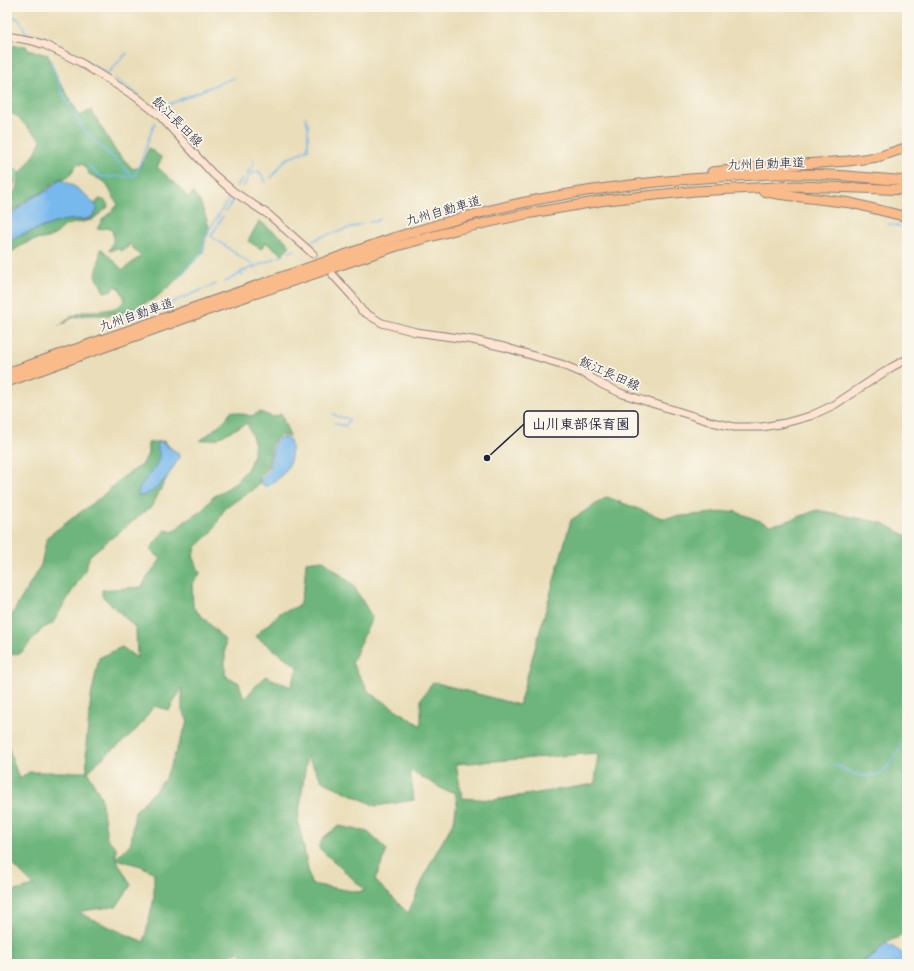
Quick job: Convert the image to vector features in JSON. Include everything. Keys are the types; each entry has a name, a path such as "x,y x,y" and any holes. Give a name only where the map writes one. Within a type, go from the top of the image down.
{"highway":[{"path":"604,188 651,180 758,167 848,161 878,157 907,146"},
{"name":"九州自動車道","path":"7,373 407,233 456,218 521,203 604,188 651,182 797,174 858,176 907,186"},
{"name":"九州自動車道","path":"7,382 236,300 397,246 459,229 526,214 606,200 694,191 795,186 859,188 907,186"},
{"path":"749,188 777,194 852,203 907,217"}],"main road":[{"name":"飯江長田線","path":"7,36 45,45 78,61 136,97 159,115 213,174 234,192 269,215 313,254"},
{"name":"飯江長田線","path":"333,275 352,296 362,312 382,323 416,332 473,340 504,347 568,367 624,394 712,422 734,427 762,427 786,423 810,416 834,405 892,367 907,359"}],"green space":[{"path":"14,45 26,46 28,50 48,55 58,79 80,116 91,110 115,150 133,169 140,167 149,148 162,158 157,167 177,185 188,198 193,193 200,202 208,223 209,231 203,253 170,286 154,299 124,313 85,315 72,318 58,327 71,317 85,311 100,311 117,308 125,300 119,287 113,287 112,290 104,292 96,276 101,248 123,270 141,256 129,243 128,247 121,251 117,248 109,251 113,240 111,228 97,229 103,219 118,205 105,182 89,174 83,164 76,165 69,177 56,181 46,190 28,199 7,216 7,198 17,189 20,174 35,154 41,140 15,115 7,112 7,55"},
{"path":"7,165 20,172 7,196"},
{"path":"99,199 105,201 108,207 92,220 66,225 56,234 48,238 30,241 7,255 7,244 15,238 55,223 67,220 85,220 94,216 98,209 95,204"},
{"path":"259,221 284,239 290,246 282,254 265,242 261,249 248,241"},
{"path":"232,411 251,416 260,412 273,417 281,414 290,437 281,435 272,442 268,467 260,477 259,484 225,508 212,532 197,546 193,555 200,574 192,584 193,607 225,640 225,675 239,683 244,699 265,676 291,687 298,667 255,636 280,613 299,606 304,587 306,562 323,560 353,585 372,617 352,663 369,692 421,726 421,699 433,682 519,705 571,520 607,497 662,518 734,511 770,525 785,522 817,510 883,523 907,536 907,934 884,943 875,954 857,964 245,964 240,951 212,964 7,964 7,899 15,891 34,886 13,865 7,841 7,743 19,779 29,772 87,772 86,745 91,697 99,658 122,647 137,658 136,628 102,596 102,590 142,587 148,576 161,559 150,549 165,530 173,532 184,522 204,509 213,497 231,486 247,470 252,459 255,444 247,423 216,439 200,441 224,421","holes":["182,688 182,710 188,721 165,779 135,811 131,843 116,858 116,847 107,838 101,797 88,772 134,733 154,706 169,710","598,753 595,784 493,800 462,798 456,764","307,756 322,781 376,806 414,800 410,770 446,791 455,792 457,802 454,821 431,862 408,913 375,880 387,850 368,832 339,826 324,837 318,847 365,890 358,892 311,884 298,820","116,859 141,866 154,873 154,898 144,942 80,913 82,911 117,906 131,885"]},
{"path":"164,441 177,456 152,506 90,555 85,570 52,624 43,628 21,653 7,655 7,623 41,565 47,537 101,497 123,477 142,465 148,454 148,443"}],"water":[{"path":"60,180 76,187 91,201 98,209 93,216 84,219 66,220 55,223 17,236 7,242 7,218 30,199 47,191"},
{"path":"282,437 290,440 291,455 288,467 280,477 268,486 264,486 261,483 261,479 269,471 274,442"},
{"path":"160,441 178,453 179,457 164,481 152,491 139,496 141,486 156,466 159,454 157,446"},
{"path":"886,943 907,956 907,964 858,964 875,955"}],"waterway":[{"path":"7,14 20,20 26,33 46,39 107,74 127,53"},
{"path":"51,62 65,98 78,122 86,133 132,176"},
{"path":"114,78 139,95"},
{"path":"160,108 234,78"},
{"path":"271,178 285,160 308,149 308,125 305,117"},
{"path":"88,165 101,177 135,176 155,122"},
{"path":"246,174 253,167 253,160"},
{"path":"244,186 250,174 259,171 266,182"},
{"path":"237,186 243,178"},
{"path":"207,233 230,197"},
{"path":"226,211 233,200"},
{"path":"218,224 223,216"},
{"path":"369,221 374,222 380,219"},
{"path":"308,243 321,237 362,224"},
{"path":"888,224 907,228"},
{"path":"217,226 211,236 255,267"},
{"path":"178,277 202,254 206,236"},
{"path":"289,252 295,250"},
{"path":"279,257 284,255"},
{"path":"242,275 241,272 276,258"},
{"path":"225,282 241,273"},
{"path":"133,315 163,306 216,284"},
{"path":"333,414 350,419 345,426 334,423"},
{"path":"833,764 862,776 880,774 890,764 904,742 907,740"}],"place":[{"name":"山川東部保育園","path":"487,458"}]}
